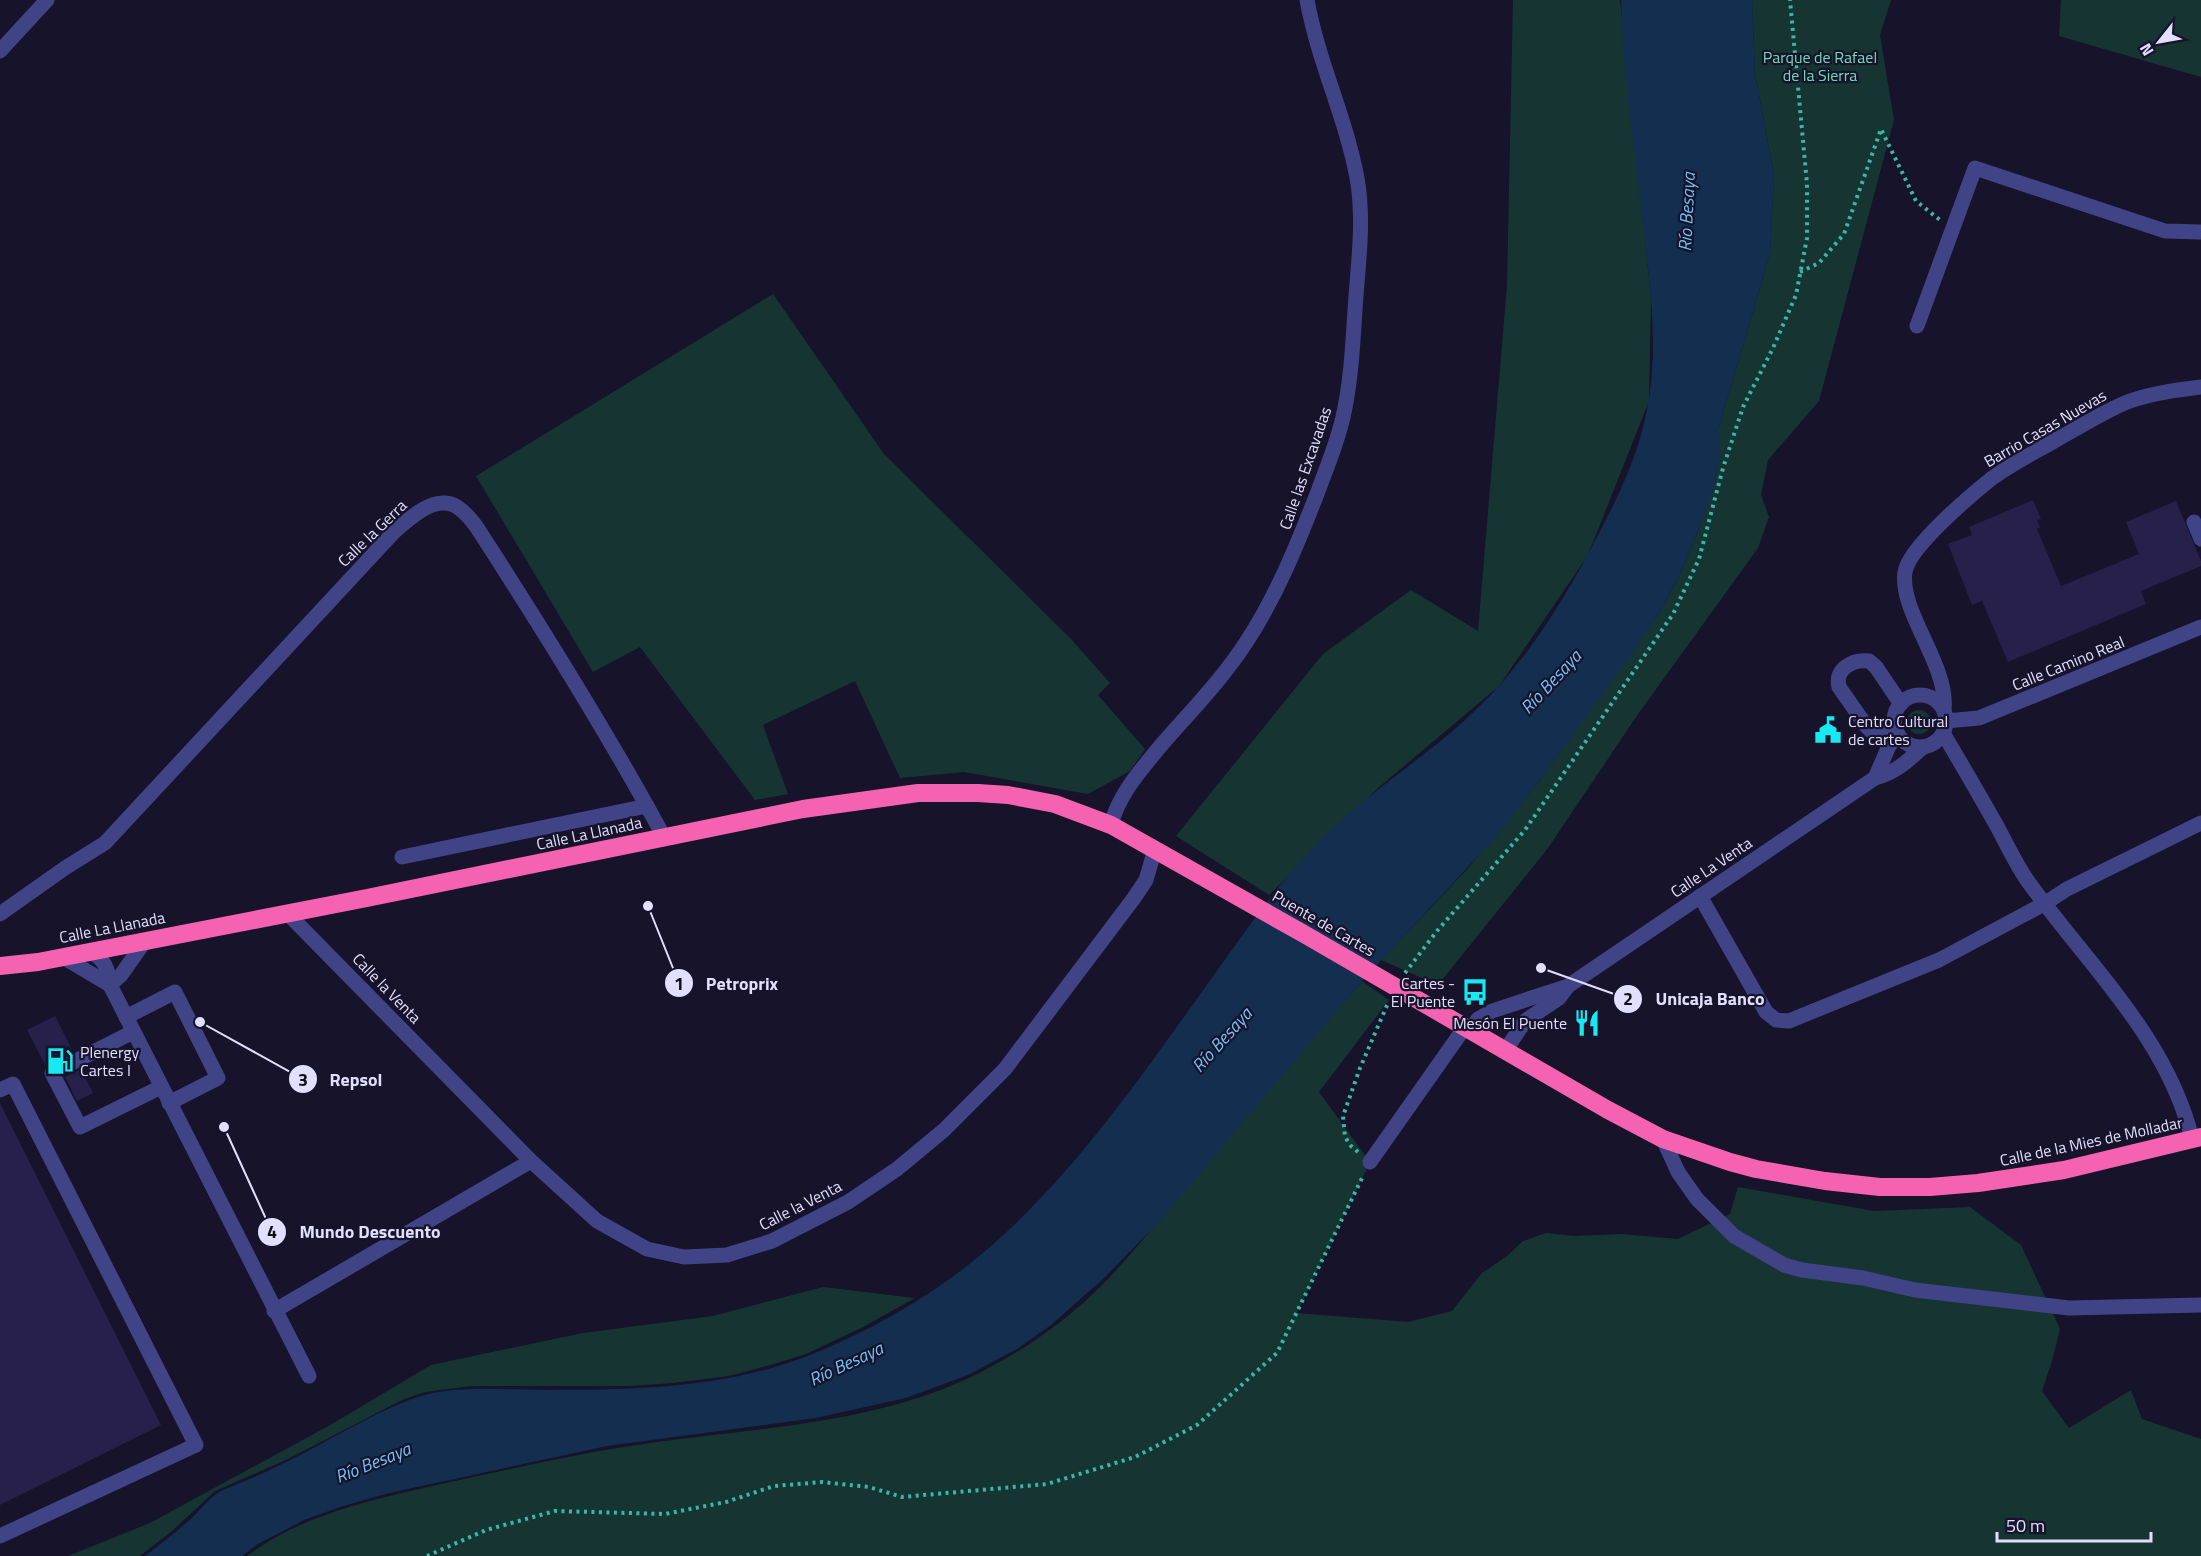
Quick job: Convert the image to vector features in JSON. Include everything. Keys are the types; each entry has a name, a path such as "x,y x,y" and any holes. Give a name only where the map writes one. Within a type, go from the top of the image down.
{"highway":[{"name":"Calle La Llanada","path":"0,966 63,957 288,914 803,809 889,796 949,792 1031,798 1055,804 1110,825 1176,862"},
{"name":"Puente de Cartes","path":"1176,862 1463,1025"},
{"name":"Calle de la Mies de Molladar","path":"1463,1025 1505,1052 1663,1139 1755,1169 1825,1181 1899,1187 1963,1185 2064,1170 2196,1138"}],"street":[{"path":"0,51 47,0"},
{"name":"Calle las Excavadas","path":"1110,825 1124,794 1142,768 1245,644 1263,615 1281,583 1299,540 1334,450 1343,419 1359,256 1360,203 1355,169 1312,26 1307,0"},
{"path":"1917,326 1975,168 2165,231 2201,232"},
{"name":"Barrio Casas Nuevas","path":"1944,722 1945,699 1937,670 1910,605 1906,588 1906,568 1922,544 1992,479 2046,446 2130,401 2171,390 2201,387"},
{"name":"Calle la Gerra","path":"0,914 44,882 105,843 394,532 425,508 438,504 452,504 464,512 476,526 571,674 664,837"},
{"path":"2194,522 2201,539"},
{"name":"Calle Camino Real","path":"1944,722 1979,718 2201,627"},
{"path":"1896,730 1872,732 1867,728 1838,685 1842,671 1855,661 1869,661 1876,667 1901,704"},
{"path":"1924,696 1937,670"},
{"path":"1875,777 1896,730 1895,717 1901,704 1912,697 1924,696 1934,699 1966,772 2025,877 2142,1029 2175,1088 2196,1138"},
{"path":"1896,730 1906,742 1923,747 1936,741 1944,722"},
{"name":"Calle La Venta","path":"1370,1162 1463,1025 1492,1011 1568,986 1875,777 1889,774 1898,768 1923,747"},
{"path":"402,857 647,807"},
{"path":"1700,896 1761,1004 1772,1018 1783,1021 1797,1018 1939,960 2044,904 2067,889 2201,823"},
{"name":"Calle la Venta","path":"288,914 531,1161 597,1221 647,1249 684,1257 727,1255 772,1241 848,1202 897,1169 944,1130 1005,1069 1146,880 1155,849"},
{"path":"110,985 121,975 145,941"},
{"path":"90,952 104,962 108,970 110,985 133,1032 309,1376"},
{"path":"63,957 110,985"},
{"name":"Calle La Venta","path":"1505,1052 1525,1021 1559,998 1568,986"},
{"path":"126,1017 175,992 218,1078 169,1103"},
{"path":"133,1032 52,1073 80,1127 161,1087"},
{"path":"0,1090 13,1084 196,1445 0,1536"},
{"path":"1663,1139 1678,1172 1697,1199 1734,1236 1784,1265 1802,1270 1863,1278 1915,1290 2069,1308 2201,1305"},
{"path":"274,1311 531,1161"}],"path":[{"path":"1400,981 1437,931 1525,830 1673,614 1699,559 1723,468 1743,407 1773,348 1796,295 1807,238 1807,184 1790,0"},
{"path":"1800,272 1819,263 1844,234 1881,129 1916,201 1952,230"},
{"path":"427,1556 486,1530 555,1512 665,1514 726,1502 774,1486 822,1482 869,1487 902,1497 1047,1484 1135,1457 1197,1425 1276,1353 1370,1162 1347,1142 1343,1131 1343,1116 1360,1068 1389,1000"}],"green space":[{"path":"1513,0 1620,0 1651,297 1649,401 1588,555 1499,686 1378,788 1269,895 1176,836 1323,654 1411,590 1478,631 1507,285"},
{"name":"Parque de Rafael de la Sierra","path":"1752,0 1891,0 1880,35 1894,120 1819,401 1768,460 1761,495 1769,517 1758,548 1636,717 1548,848 1438,985 1381,960 1470,866 1537,784 1658,614 1677,581 1698,531 1717,472 1719,427 1770,254 1774,175 1755,73"},
{"path":"2061,0 2201,0 2201,77 2059,36"},
{"path":"773,294 884,454 1071,639 1110,683 1098,695 1145,749 1130,771 1088,794 964,772 900,778 855,681 763,725 788,794 755,800 640,647 593,672 476,476"},
{"path":"1919,710 1924,711 1930,717 1930,727 1924,733 1919,734 1914,733 1908,727 1907,722 1908,717 1914,711"},
{"path":"1362,981 1389,1000 1319,1092 1370,1162 1297,1313 1408,1322 1452,1311 1482,1273 1506,1257 1523,1241 1546,1233 1574,1236 1621,1234 1678,1239 1730,1214 1738,1187 1874,1211 1970,1207 2021,1245 2060,1329 2042,1391 2069,1428 2131,1390 2142,1419 2201,1439 2201,1556 247,1556 268,1542 313,1519 362,1503 596,1452 820,1421 862,1413 944,1389 983,1371 1048,1331 1078,1308 1118,1269"},
{"path":"823,1287 915,1298 863,1327 806,1354 729,1376 631,1386 472,1386 425,1392 402,1400 286,1460 215,1491 172,1531 140,1556 68,1556 150,1523 332,1424 431,1365 583,1333 713,1316"}],"water":[{"name":"Río Besaya","path":"1621,0 1752,0 1755,73 1774,175 1770,254 1719,427 1719,461 1715,484 1698,531 1677,581 1633,652 1495,838 1362,981 1159,1222 1103,1279 1051,1325 1017,1349 968,1375 906,1398 816,1418 607,1446 389,1493 304,1520 258,1544 242,1556 145,1556 221,1491 279,1466 380,1413 419,1397 465,1389 581,1390 681,1385 747,1374 810,1355 866,1330 919,1300 969,1265 1041,1198 1091,1141 1160,1051 1254,920 1307,854 1363,801 1464,721 1504,680 1556,610 1612,508 1625,480 1644,423 1652,372 1653,346 1651,295 1626,82"}],"building":[{"path":"2033,500 2041,519 2037,520 2040,527 2037,529 2061,586 2139,554 2126,522 2176,501 2201,566 2141,591 2146,604 2008,662 1982,601 1972,605 1948,544 1972,535 1969,527"},
{"path":"55,1016 73,1052 46,1066 27,1030"},
{"path":"81,1069 93,1093 77,1101 65,1077"},
{"path":"0,1103 161,1425 0,1505"}],"place":[{"name":"Centro Cultural de cartes","path":"1828,730"},
{"name":"Petroprix","path":"648,906"},
{"name":"Unicaja Banco","path":"1541,968"},
{"name":"Cartes - El Puente","path":"1475,992"},
{"name":"Repsol","path":"200,1022"},
{"name":"Mesón El Puente","path":"1587,1023"},
{"name":"Plenergy Cartes I","path":"60,1061"},
{"name":"Mundo Descuento","path":"224,1127"}]}
